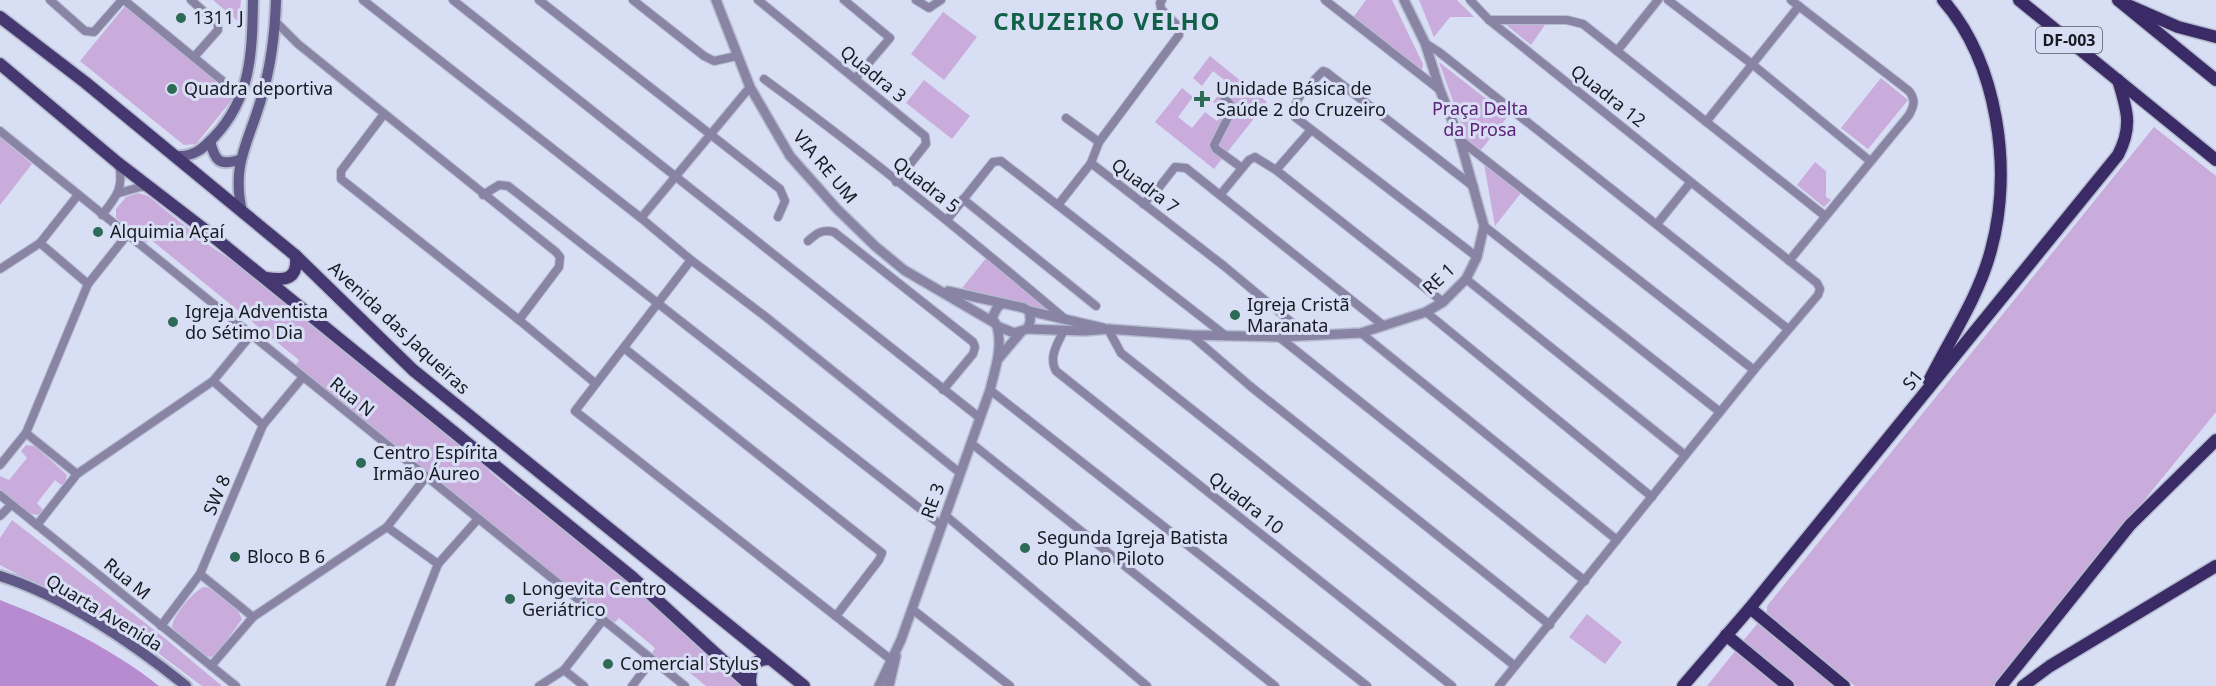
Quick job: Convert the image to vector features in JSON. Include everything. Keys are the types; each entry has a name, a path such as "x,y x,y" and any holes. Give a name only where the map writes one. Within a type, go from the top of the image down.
{"highway":[{"path":"1917,404 1981,278 1992,249 2000,194 1998,135 1995,110 1988,85 1958,17 1943,0"},
{"name":"DF-003","path":"2019,0 2216,160"},
{"path":"2037,0 2042,18"},
{"path":"2120,2 2178,27 2216,37"},
{"path":"2120,2 2216,80"},
{"name":"S1","path":"1683,686 1750,608 2118,155 2124,142 2128,121 2118,80"},
{"path":"2001,686 2144,510 2216,440"},
{"path":"2023,686 2050,666 2216,566"},
{"path":"1750,608 1844,686"},
{"path":"1726,635 1788,686"}],"main road":[{"path":"175,156 192,156 210,141 222,129 241,96 249,71 252,51 254,0"},
{"path":"242,212 237,190 239,160 262,97 271,57 276,0"},
{"name":"Avenida das Jaqueiras","path":"0,17 87,83 296,256 413,370 804,686"},
{"path":"0,28 15,29"},
{"path":"252,51 262,58 271,57"},
{"path":"0,64 118,164 265,278 632,577 751,685"},
{"path":"210,141 213,153 220,161 225,163 239,160"},
{"path":"265,278 283,280 293,275 297,266 296,256"},
{"name":"Quarta Avenida","path":"0,576 51,597 112,632 186,686"},
{"path":"751,685 750,672 755,663 760,659 769,659"}],"street":[{"path":"50,0 90,33 94,32 123,0 241,96"},
{"path":"191,0 219,24 218,30 194,57"},
{"path":"363,0 960,473"},
{"path":"453,0 980,418"},
{"path":"539,0 780,189 785,201 778,217"},
{"path":"633,0 704,56 714,61 736,56"},
{"name":"VIA RE UM","path":"716,0 750,87 790,156 837,209 904,270 995,324"},
{"name":"Quadra 3","path":"758,0 927,139 926,144 896,182"},
{"name":"Quadra 3","path":"843,0 890,38 855,79"},
{"path":"916,0 929,8 941,0"},
{"name":"Quadra 7","path":"1162,0 1161,9 1177,25 1179,36 1099,142 1091,163 1224,266 1308,336"},
{"path":"1325,0 1440,90"},
{"name":"RE 1","path":"1029,311 1108,329 1191,335 1279,337 1361,333 1426,312 1443,303 1466,279 1477,257 1484,226 1460,140 1425,44 1404,0"},
{"name":"Quadra 12","path":"1470,0 1489,20 1690,183 1817,282 1820,288 1818,295 1788,329"},
{"path":"1617,51 1658,0"},
{"path":"1668,0 1752,64 1870,161"},
{"path":"1789,261 1914,106 1912,95 1791,0"},
{"path":"1706,122 1798,6"},
{"path":"1489,20 1573,20 1583,24 1825,216"},
{"path":"275,21 298,44 560,257 559,267 519,320"},
{"path":"274,36 298,44"},
{"path":"1425,44 1439,52 1788,329 1499,686"},
{"path":"1475,188 1324,71 1294,104 1294,117 1477,257"},
{"name":"Quadra 5","path":"764,80 821,121 947,220 1065,319"},
{"path":"641,218 750,87"},
{"path":"1224,97 1233,108 1215,145 1216,149 1242,168"},
{"path":"384,114 341,171 341,179 595,383"},
{"path":"1066,118 1099,142"},
{"path":"1276,170 1311,130"},
{"name":"Rua N","path":"0,131 685,686"},
{"path":"1460,140 1754,370"},
{"path":"1220,195 1242,168 1255,158 1276,170 1443,303"},
{"path":"947,220 993,162 997,160 1003,162 1226,336"},
{"path":"1058,206 1091,163"},
{"path":"102,215 119,194 121,179 118,164"},
{"path":"1143,204 1175,167 1186,168 1384,326"},
{"path":"1657,224 1690,183"},
{"path":"483,195 499,185 508,186 941,525"},
{"path":"119,194 140,187 150,187"},
{"path":"0,269 40,243 78,195"},
{"path":"963,199 1096,306"},
{"path":"1484,226 1720,412"},
{"path":"808,241 820,232 826,230 834,232 973,342 975,347 973,354 943,390"},
{"path":"0,465 26,433 88,284 127,235"},
{"path":"40,243 88,284"},
{"path":"691,260 575,411 893,661"},
{"path":"1466,279 1685,455"},
{"name":"VIA RE UM","path":"937,288 1001,304"},
{"path":"1001,304 1015,305 1029,311 1031,322 1024,331 1014,333 995,324 994,313 1001,304"},
{"path":"1426,312 1652,497"},
{"name":"RE 3","path":"879,686 897,652 990,390 998,360 1000,340 995,324"},
{"path":"1108,329 1121,353 1515,666"},
{"name":"RE 1","path":"1024,331 1108,329"},
{"name":"Quadra 10","path":"1064,330 1053,355 1052,362 1056,371 1452,686"},
{"name":"RE 3","path":"998,360 1024,331"},
{"path":"1361,333 1617,540"},
{"path":"37,525 77,474 213,381 250,335"},
{"path":"1191,335 1250,386 1550,625"},
{"path":"1279,337 1585,581"},
{"path":"624,348 882,553 836,616"},
{"name":"SW 8","path":"161,626 200,574 263,425 303,377"},
{"path":"213,381 263,425"},
{"path":"990,390 1367,686"},
{"path":"26,433 77,474"},
{"path":"971,443 1275,686"},
{"path":"211,666 253,617 387,527 426,477"},
{"name":"Rua M","path":"0,495 236,686"},
{"path":"0,516 11,505"},
{"path":"945,515 1147,686"},
{"path":"390,686 438,564 478,519"},
{"path":"387,527 438,564"},
{"path":"200,574 253,617"},
{"path":"912,609 1010,686"},
{"path":"538,686 564,670 603,620"},
{"path":"632,686 652,660"},
{"name":"RE 3","path":"889,686 893,661"},
{"path":"564,670 584,686"}],"green space":[{"path":"213,0 241,0 239,22"},
{"path":"1366,0 1392,0 1423,64 1422,72 1352,19"},
{"path":"1419,0 1457,0 1474,17 1450,17 1434,37"},
{"path":"125,6 235,96 196,144 184,145 80,61"},
{"path":"943,12 977,37 944,80 911,54"},
{"path":"1547,22 1531,45 1504,23"},
{"path":"1210,56 1267,102 1214,169 1155,122 1182,88 1193,97 1178,117 1192,128 1205,112 1217,121 1224,111 1213,102 1228,83 1213,71 1202,86 1193,78"},
{"name":"Praça Delta da Prosa","path":"1439,62 1508,116 1481,150 1467,140"},
{"path":"1881,78 1908,100 1868,149 1841,128"},
{"path":"924,80 970,116 952,139 906,103"},
{"path":"2154,127 2216,176 2216,412 1993,686 1855,686 1767,614 1767,606"},
{"path":"0,137 32,164 0,205"},
{"path":"1815,162 1826,171 1826,197 1831,200 1824,207 1797,185"},
{"path":"1484,164 1521,193 1495,226"},
{"path":"138,193 148,196 206,243 251,274 477,456 489,471 518,495 539,506 642,590 740,686 706,686 674,660 668,666 652,653 655,648 619,618 614,623 296,365 299,360 150,239 146,243 116,218 116,209 126,197"},
{"path":"987,257 1055,312 962,288"},
{"path":"26,445 35,446 67,475 65,483 61,485 55,480 37,503 43,510 38,515 30,514 0,489 0,476 9,480 27,458 21,451"},
{"path":"12,520 162,636 222,686 202,686 138,638 0,565 0,538"},
{"path":"204,587 209,588 238,611 242,619 217,654 211,657 204,656 172,627 184,604"},
{"path":"1587,614 1622,642 1605,664 1569,637"},
{"path":"1758,623 1836,686 1796,686 1742,642"},
{"path":"1736,650 1781,686 1707,686"}],"shaded area":[{"path":"0,600 83,637 141,672 159,686 0,686"}],"place":[{"name":"1311 J","path":"181,18"},
{"name":"Quadra deportiva","path":"172,89"},
{"name":"Unidade Básica de Saúde 2 do Cruzeiro","path":"1202,99"},
{"name":"Alquimia Açaí","path":"98,232"},
{"name":"Igreja Cristã Maranata","path":"1235,315"},
{"name":"Igreja Adventista do Sétimo Dia","path":"173,322"},
{"name":"Centro Espírita Irmão Áureo","path":"361,463"},
{"name":"Segunda Igreja Batista do Plano Piloto","path":"1025,548"},
{"name":"Bloco B 6","path":"235,557"},
{"name":"Longevita Centro Geriátrico","path":"510,599"},
{"name":"Comercial Stylus","path":"608,664"}],"district":[{"name":"CRUZEIRO VELHO","path":"1107,22"}]}
